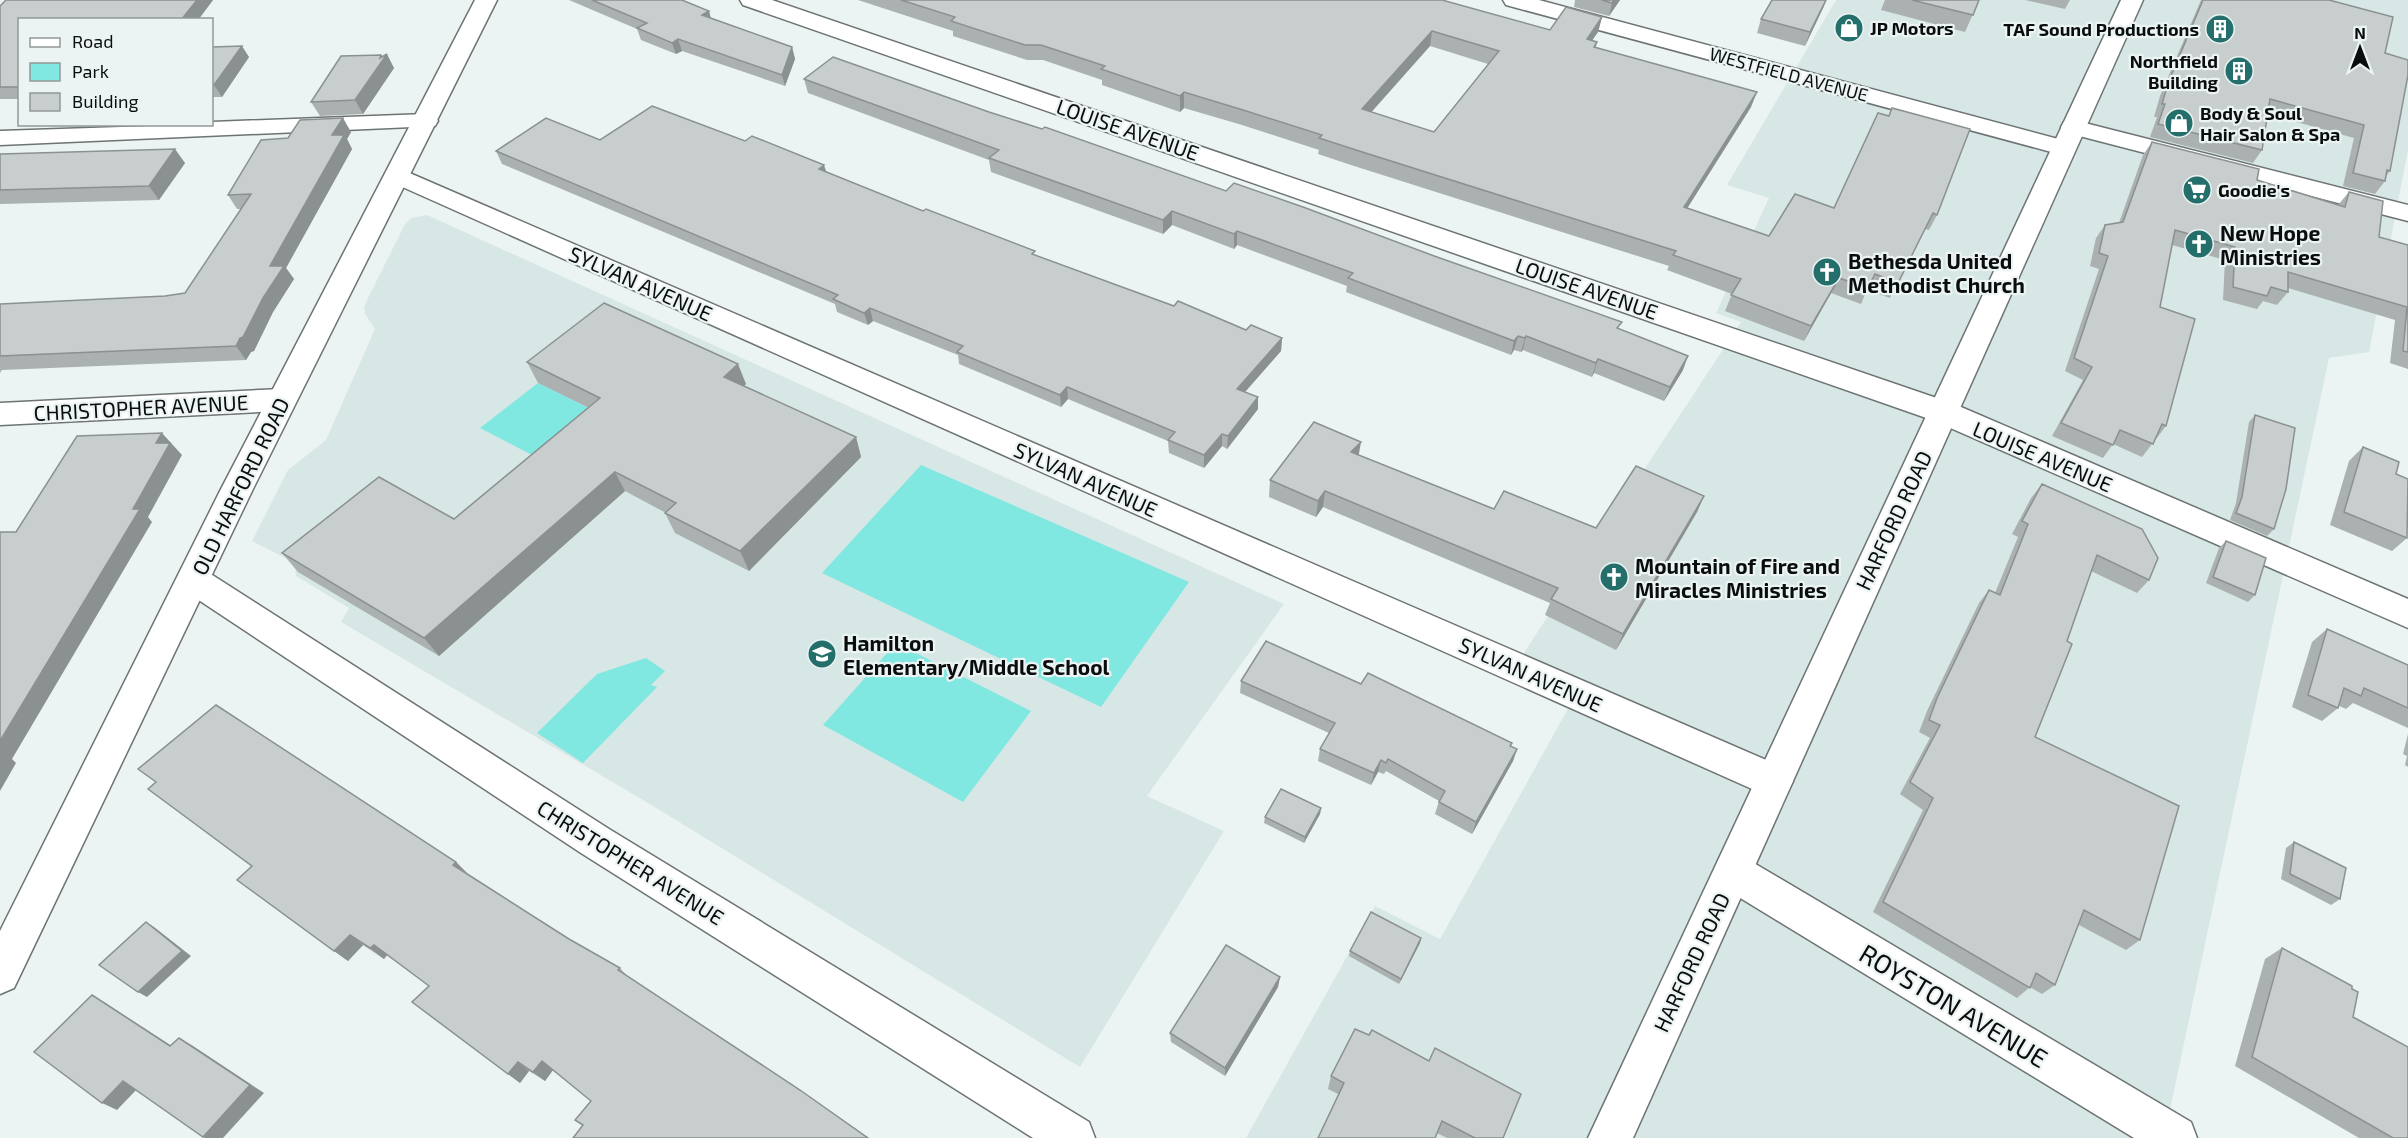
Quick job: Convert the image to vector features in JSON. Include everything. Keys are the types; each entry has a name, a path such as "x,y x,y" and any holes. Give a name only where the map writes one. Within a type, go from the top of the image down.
{"street":[{"name":"OLD HARFORD ROAD","path":"0,974 281,400 398,176 486,0"},
{"name":"LOUISE AVENUE","path":"751,0 1943,412 2408,614"},
{"name":"WESTFIELD AVENUE","path":"1514,0 2068,138 2408,213"},
{"name":"HARFORD ROAD","path":"1610,1138 2132,0"},
{"path":"0,138 426,121"},
{"name":"SYLVAN AVENUE","path":"398,176 1774,781"},
{"name":"CHRISTOPHER AVENUE","path":"0,414 281,400"},
{"name":"CHRISTOPHER AVENUE","path":"194,580 595,841 1073,1138"},
{"name":"ROYSTON AVENUE","path":"1732,872 2175,1138"}],"shaded area":[{"path":"1836,0 2408,0 2408,150 2369,352 2329,358 2164,1138 1246,1138 1375,906 1440,939 1575,696 1514,668 1741,322 1716,313 1769,198 1727,185"},
{"name":"Hamilton Elementary/Middle School","path":"427,215 1284,604 1147,796 1224,831 1080,1067 648,803 341,622 349,608 296,576 295,563 252,541 288,470 326,440 375,329 365,314 366,302 405,224 411,218"}],"green space":[{"path":"538,383 627,427 553,466 480,428"},
{"path":"921,465 1189,582 1101,707 822,573"},
{"path":"896,643 1031,711 963,802 823,725"},
{"path":"646,658 665,671 651,685 657,687 583,763 537,733 597,674"}],"building":[{"path":"6,0 197,0 183,18 18,18 18,87 0,87 0,6"},
{"path":"592,0 682,0 709,11 702,15 792,47 782,75 678,39 672,43 637,28 647,23"},
{"path":"901,0 1442,0 1550,30 1566,7 1602,17 1587,39 1597,42 1594,47 1757,92 1684,207 1769,236 1795,194 1834,208 1878,113 1889,116 1892,108 1970,129 1937,215 1933,213 1898,283 1875,274 1868,288 1839,278 1811,326 1731,295 1741,279 1673,255 1676,251 1319,138 1322,135 1243,110 1184,92 1180,96 1101,69 1105,66 1041,45 1025,45 951,21 955,17","holes":["1432,31 1499,51 1434,132 1362,109"]},
{"path":"1772,0 1826,0 1810,32 1761,19"},
{"path":"1912,0 1979,0 1973,15"},
{"path":"2203,0 2329,0 2393,17 2385,53 2408,60 2408,75 2390,171 2387,170 2385,181 2353,173 2364,125 2270,99 2262,150 2158,124 2165,104 2162,104 2168,83"},
{"path":"242,46 214,85 213,85 213,47"},
{"path":"387,54 355,100 311,102 341,56 381,55 380,58"},
{"path":"833,57 989,112 1042,129 1045,127 1226,191 1234,183 1303,207 1622,322 1617,328 1688,356 1670,387 1598,359 1596,363 1526,336 1525,338 1518,336 1514,341 1348,278 1353,273 1237,231 1234,234 1172,211 1163,220 989,158 999,150 804,79"},
{"path":"652,106 745,141 752,136 824,165 819,169 923,211 926,209 1035,251 1032,254 1174,306 1178,301 1246,330 1251,325 1282,338 1237,389 1258,397 1228,436 1222,434 1204,455 1168,440 1175,432 1067,387 1060,395 957,352 963,346 870,308 864,313 833,299 838,295 496,151 546,118 600,140"},
{"path":"343,118 332,135 344,135 270,266 284,266 236,346 0,356 0,304 165,296 185,293 251,194 228,195 261,140 288,138 300,120"},
{"path":"2152,142 2259,169 2257,180 2345,207 2349,192 2383,201 2379,237 2408,245 2408,352 2403,351 2407,307 2288,272 2288,292 2271,287 2267,296 2233,287 2235,247 2175,230 2160,307 2195,319 2166,426 2162,424 2153,444 2120,430 2113,445 2061,423 2092,367 2074,358 2108,256 2099,253 2105,225 2123,222"},
{"path":"175,149 149,186 0,190 0,154"},
{"path":"604,303 738,364 724,377 856,437 740,551 665,513 676,503 615,472 424,638 282,553 379,477 454,519 600,398 527,362"},
{"path":"2255,415 2295,428 2286,489 2274,529 2236,513 2242,497"},
{"path":"1314,422 1361,442 1351,452 1494,509 1504,491 1596,528 1636,466 1704,496 1623,634 1551,599 1558,588 1325,491 1318,501 1270,480"},
{"path":"162,433 156,443 170,443 133,509 140,509 0,741 0,532 16,532 77,436"},
{"path":"2363,447 2399,462 2396,474 2408,479 2407,538 2344,512"},
{"path":"2042,484 2142,529 2158,558 2149,580 2097,555 2067,641 2072,644 2035,737 2179,806 2140,940 2084,910 2055,985 2036,973 2030,988 1883,902 1933,798 1910,782 1940,725 1929,720 1937,698 1989,590 2000,595 2028,524 2022,521"},
{"path":"2226,541 2266,558 2255,595 2213,577"},
{"path":"2327,629 2408,665 2408,708 2364,688 2361,696 2344,688 2338,708 2308,695"},
{"path":"1266,641 1361,684 1368,673 1512,743 1510,746 1517,749 1476,822 1439,802 1445,791 1388,759 1386,763 1381,760 1374,773 1320,749 1335,723 1241,681"},
{"path":"216,705 456,862 453,865 569,939 620,968 618,970 800,1090 868,1138 573,1138 583,1125 575,1120 591,1101 542,1061 533,1072 518,1062 508,1074 412,1002 429,986 374,945 370,948 350,935 334,951 237,880 252,866 148,789 156,782 138,769"},
{"path":"1281,789 1321,808 1305,837 1265,817"},
{"path":"2294,842 2346,868 2340,899 2290,874"},
{"path":"1371,912 1421,938 1401,979 1350,951"},
{"path":"146,922 182,951 138,992 99,965"},
{"path":"1226,945 1280,977 1225,1068 1170,1033"},
{"path":"2282,948 2352,986 2352,989 2358,992 2353,1017 2408,1047 2408,1138 2393,1138 2252,1057"},
{"path":"92,995 170,1046 179,1038 250,1085 203,1137 123,1081 102,1103 34,1052"},
{"path":"1355,1029 1369,1035 1372,1030 1429,1061 1435,1048 1521,1094 1503,1138 1475,1138 1442,1121 1435,1138 1318,1138 1344,1083 1331,1076"}],"place":[{"name":"JP Motors","path":"1849,28"},
{"name":"TAF Sound Productions","path":"2220,29"},
{"name":"Northfield Building","path":"2239,71"},
{"name":"Body & Soul Hair Salon & Spa","path":"2179,123"},
{"name":"Goodie's","path":"2197,190"},
{"name":"New Hope Ministries","path":"2199,244"},
{"name":"Bethesda United Methodist Church","path":"1827,272"},
{"name":"Mountain of Fire and Miracles Ministries","path":"1614,577"},
{"name":"Hamilton Elementary/Middle School","path":"822,654"}]}
